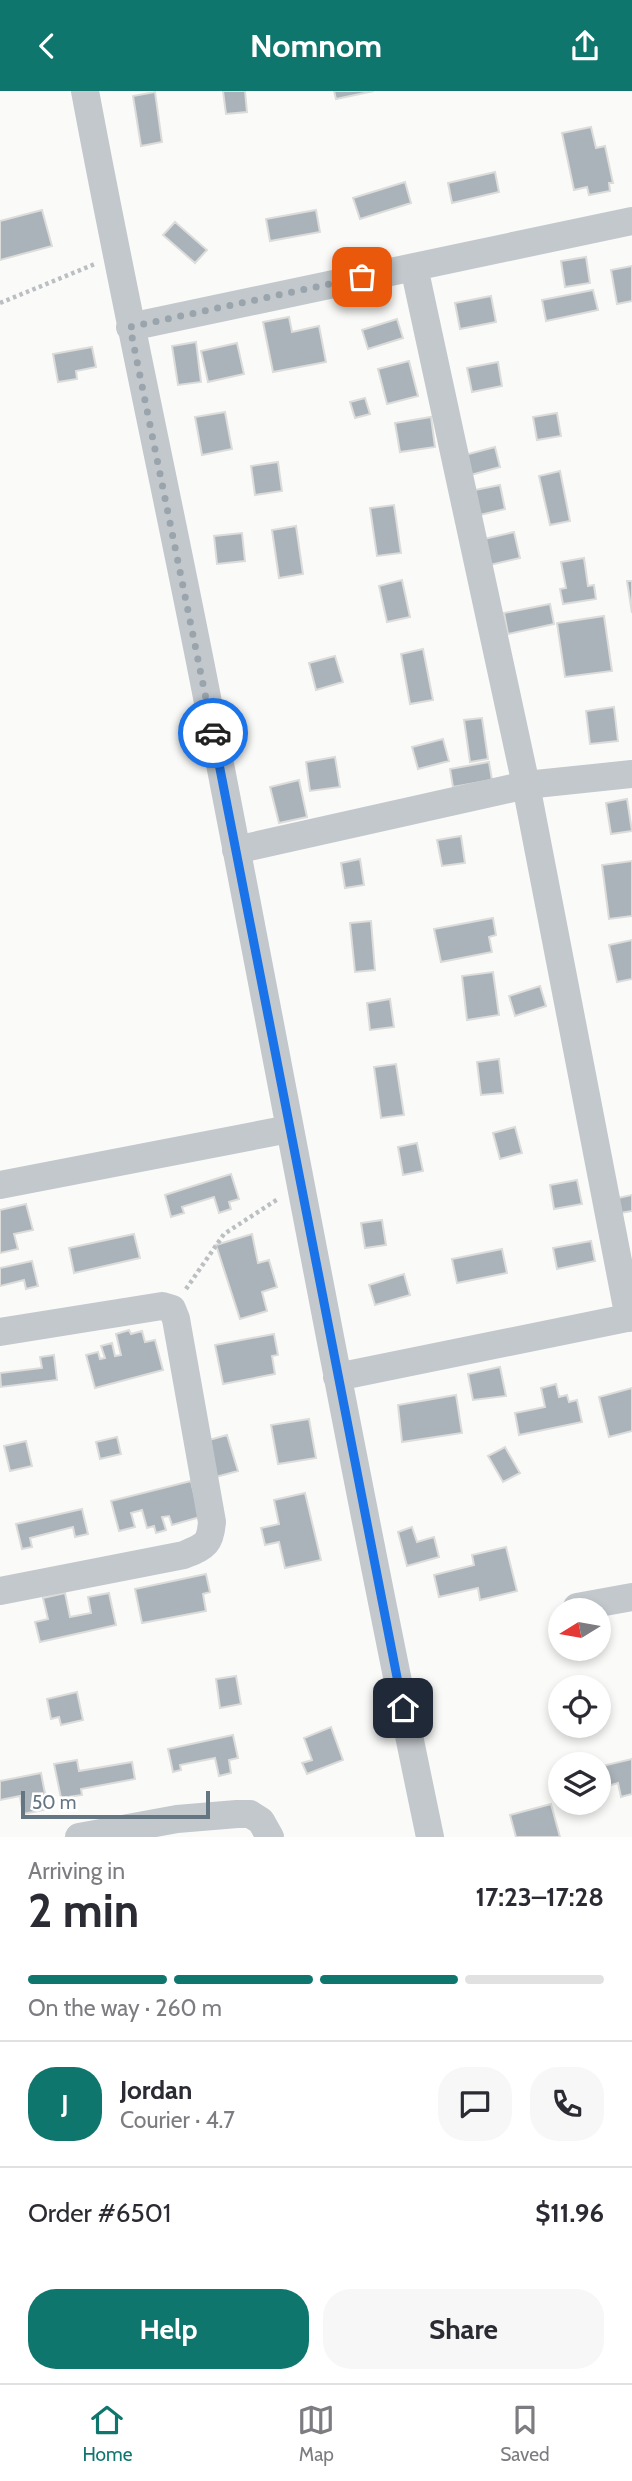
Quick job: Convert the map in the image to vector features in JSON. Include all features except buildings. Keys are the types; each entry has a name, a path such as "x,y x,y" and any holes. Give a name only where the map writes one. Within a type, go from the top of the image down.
{"street":[{"path":"85,91 430,1837"},
{"path":"130,327 632,221"},
{"path":"337,1377 630,1317 526,785 414,267"},
{"path":"236,850 526,785 632,774"},
{"path":"0,1185 289,1129"},
{"path":"0,1332 162,1306 172,1309 212,1522 211,1538 202,1547 184,1555 0,1591"},
{"path":"611,1601 632,1597"},
{"path":"79,1837 177,1819 250,1814 261,1821 270,1837"}],"path":[{"path":"0,303 116,256"},
{"path":"172,1309 224,1234 300,1186"}],"way so far":[{"path":"213,733 130,327 362,277"}],"route":[{"path":"213,733 403,1708"}]}
